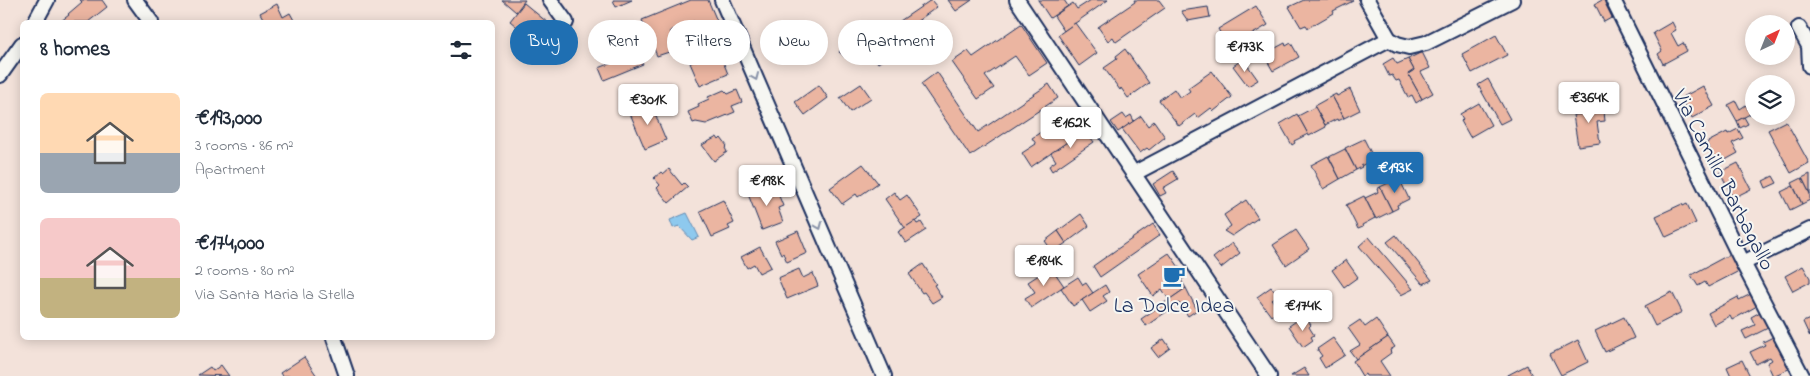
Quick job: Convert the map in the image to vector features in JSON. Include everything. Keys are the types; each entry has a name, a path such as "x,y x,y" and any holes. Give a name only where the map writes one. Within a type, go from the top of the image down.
{"street":[{"path":"36,20 47,0"},
{"path":"135,0 150,20"},
{"path":"550,0 565,20"},
{"path":"722,0 884,376"},
{"path":"1017,0 1269,376"},
{"path":"1368,0 1389,40 1409,47 1426,43 1512,0"},
{"name":"Via Camillo Barbagallo","path":"1613,0 1743,263 1802,376"},
{"path":"1799,28 1809,46 1810,66"},
{"path":"1133,174 1389,40"},
{"path":"0,75 20,47"},
{"path":"1743,263 1810,230"},
{"path":"335,340 347,376"}],"water":[{"path":"687,213 699,237 692,240 679,226 673,228 670,220"}],"building":[{"path":"80,0 102,0 107,7 91,20 62,20 69,15 82,2"},
{"path":"502,0 525,0 516,12"},
{"path":"613,0 632,0 616,7"},
{"path":"691,0 708,0 717,20 667,20 667,53 657,56 657,20 642,20"},
{"path":"931,0 937,7 919,20 901,20"},
{"path":"948,0 972,0 956,11"},
{"path":"1038,0 1064,0 1068,6 1050,18"},
{"path":"1091,0 1108,0 1064,31 1054,16 1073,3 1077,9"},
{"path":"1134,0 1159,0 1165,8 1116,42 1113,37 1108,41 1098,27 1135,2"},
{"path":"1304,0 1353,1 1333,11 1334,13 1308,28 1306,25 1301,27 1289,7"},
{"path":"1605,0 1613,17 1604,22 1595,4"},
{"path":"524,3 544,20 511,20"},
{"path":"277,4 283,17 290,13 294,20 264,20 260,13"},
{"path":"1256,6 1268,25 1229,48 1218,29"},
{"path":"1208,7 1210,17 1188,21 1181,11"},
{"path":"1672,22 1676,30 1671,33 1678,46 1683,43 1687,51 1663,64 1658,54 1662,51 1653,33"},
{"path":"1075,23 1097,53 1079,66 1058,35"},
{"path":"1021,24 1047,63 1029,75 1015,56 985,76 994,88 978,99 953,63 953,61 968,51 973,57"},
{"path":"1496,35 1507,55 1472,73 1462,54"},
{"path":"1285,43 1286,46 1291,43 1299,57 1273,71 1265,57 1270,54 1268,52"},
{"path":"1125,49 1149,83 1128,98 1104,68 1117,59 1116,56"},
{"path":"1422,52 1430,68 1421,72 1433,93 1422,99 1408,74 1414,70 1408,59"},
{"path":"1393,58 1397,64 1408,59 1414,70 1408,74 1422,99 1416,103 1412,95 1408,97 1399,80 1396,81 1392,75 1389,76 1383,64"},
{"path":"1243,59 1258,80 1248,86 1233,66"},
{"path":"607,65 641,65 604,80 599,68"},
{"path":"691,65 724,65 728,74 700,86"},
{"path":"1212,71 1232,97 1214,111 1211,108 1198,118 1195,114 1179,126 1159,100 1174,89 1180,98 1190,91 1188,88"},
{"path":"937,72 978,132 1049,84 1058,98 970,156 921,84"},
{"path":"1488,79 1510,119 1500,124 1478,85"},
{"path":"861,84 871,98 850,112 840,98"},
{"path":"819,85 828,98 805,115 795,102"},
{"path":"1703,86 1714,106 1692,118 1681,98"},
{"path":"1350,89 1360,110 1344,118 1332,96 1336,94 1337,96"},
{"path":"724,90 728,94 737,90 742,102 732,106 735,112 706,124 693,123 688,112 699,107 698,104 709,99 708,97"},
{"path":"1332,96 1344,118 1325,125 1314,106"},
{"path":"1736,101 1740,109 1745,106 1745,117 1737,121 1728,105"},
{"path":"650,102 666,140 645,149 629,111"},
{"path":"1603,102 1605,121 1597,122 1600,143 1578,146 1573,115 1583,114 1582,105"},
{"path":"1479,103 1491,125 1470,137 1461,121 1463,119 1460,114"},
{"path":"1315,107 1326,127 1309,136 1298,116"},
{"path":"1072,111 1085,130 1031,167 1022,153 1036,144 1032,138"},
{"path":"1123,114 1126,118 1131,115 1134,121 1118,132 1111,122"},
{"path":"1297,114 1308,134 1294,141 1295,143 1292,145 1280,124"},
{"path":"1141,116 1148,126 1154,121 1165,137 1149,150 1147,148 1140,153 1122,129"},
{"path":"1744,117 1746,125 1740,128 1737,121"},
{"path":"1778,125 1788,125 1809,163 1791,173 1768,130"},
{"path":"1738,129 1743,138 1732,143 1738,153 1718,164 1706,143 1727,132 1728,134"},
{"path":"1085,130 1094,142 1052,171 1049,166 1056,161 1051,153"},
{"path":"717,137 719,140 721,138 727,146 725,148 727,152 714,161 702,145"},
{"path":"1364,139 1374,159 1356,170 1345,148"},
{"path":"1345,149 1356,170 1340,179 1329,157"},
{"path":"1328,156 1340,179 1323,189 1311,165"},
{"path":"1738,163 1751,189 1733,198 1720,172"},
{"path":"863,164 878,183 858,197 856,194 842,204 830,188"},
{"path":"669,169 682,185 684,183 688,187 669,203 657,188 660,185 654,178 661,172 663,174"},
{"path":"1173,171 1178,179 1163,188 1166,193 1160,196 1153,184"},
{"path":"1810,174 1810,194 1802,178"},
{"path":"1773,176 1777,183 1766,188 1763,181"},
{"path":"1399,178 1409,199 1397,205 1398,208 1392,211 1380,187"},
{"path":"1802,178 1810,194 1810,200 1802,204 1792,183"},
{"path":"769,186 772,193 777,191 783,206 778,208 783,222 762,230 748,194"},
{"path":"1793,186 1802,204 1790,210 1781,192"},
{"path":"1380,187 1392,211 1376,219 1365,198 1378,192 1377,189"},
{"path":"894,192 900,200 907,195 922,217 905,228 885,199"},
{"path":"1364,196 1375,218 1358,229 1346,205"},
{"path":"723,200 734,223 728,226 730,229 712,237 700,211"},
{"path":"1246,200 1258,218 1232,236 1224,231 1231,226 1224,215"},
{"path":"1682,204 1683,206 1687,204 1696,223 1666,237 1656,216"},
{"path":"1081,214 1089,226 1066,243 1058,231"},
{"path":"915,221 917,224 921,222 926,230 906,243 898,232"},
{"path":"1153,224 1160,235 1100,277 1093,266"},
{"path":"1296,230 1309,249 1286,265 1273,245"},
{"path":"798,231 807,253 787,262 775,241"},
{"path":"1058,231 1066,243 1053,252 1045,241"},
{"path":"1396,235 1432,280 1423,284 1387,242"},
{"path":"1369,237 1413,289 1401,295 1359,246"},
{"path":"1232,243 1240,253 1221,268 1213,258"},
{"path":"760,247 771,267 759,273 754,264 747,268 741,257"},
{"path":"1169,253 1186,277 1181,280 1186,288 1169,300 1162,289 1153,296 1138,274"},
{"path":"1732,253 1741,270 1708,287 1705,282 1698,286 1691,275"},
{"path":"1346,260 1358,277 1344,287 1332,270"},
{"path":"923,264 942,297 932,303 924,292 922,293 909,274"},
{"path":"1803,266 1810,278 1810,282 1793,291 1785,276"},
{"path":"1051,267 1064,286 1031,308 1025,298 1035,292 1028,282"},
{"path":"799,269 803,278 813,273 818,286 787,299 778,278"},
{"path":"1078,277 1083,285 1086,283 1093,293 1073,306 1061,288"},
{"path":"1105,285 1109,292 1103,296 1107,301 1090,312 1082,300"},
{"path":"1271,287 1278,296 1272,300 1279,310 1271,316 1257,297"},
{"path":"1186,288 1197,310 1188,316 1179,303 1146,326 1141,319"},
{"path":"1672,292 1682,312 1655,326 1645,306"},
{"path":"1751,294 1757,306 1732,320 1730,316 1714,325 1708,313 1738,297 1739,300"},
{"path":"1762,311 1770,327 1746,339 1742,331 1755,325 1751,317"},
{"path":"1624,317 1634,338 1605,352 1595,331"},
{"path":"1306,318 1311,325 1309,327 1314,335 1311,337 1313,340 1303,347 1289,326 1299,319 1301,322"},
{"path":"1376,319 1388,337 1356,359 1350,351 1360,345 1348,328 1360,320 1365,327"},
{"path":"1810,319 1810,337 1803,322"},
{"path":"1775,336 1791,368 1773,376 1767,363 1772,360 1770,357 1756,364 1750,352 1765,345 1763,342"},
{"path":"1388,337 1395,347 1390,350 1391,353 1380,361 1390,376 1366,376 1365,374 1362,376 1353,361"},
{"path":"1333,338 1345,355 1325,368 1319,358 1322,356 1317,349"},
{"path":"1164,339 1170,348 1158,357 1151,348"},
{"path":"1578,340 1588,362 1561,375 1550,354"},
{"path":"304,357 317,376 282,376 280,373"},
{"path":"1742,360 1750,376 1731,376 1727,367"},
{"path":"221,365 229,376 198,375 210,367 213,371"},
{"path":"1527,365 1532,376 1506,376"},
{"path":"1304,368 1309,376 1291,376"}],"place":[{"name":"La Dolce Idea","path":"1174,276"}]}
